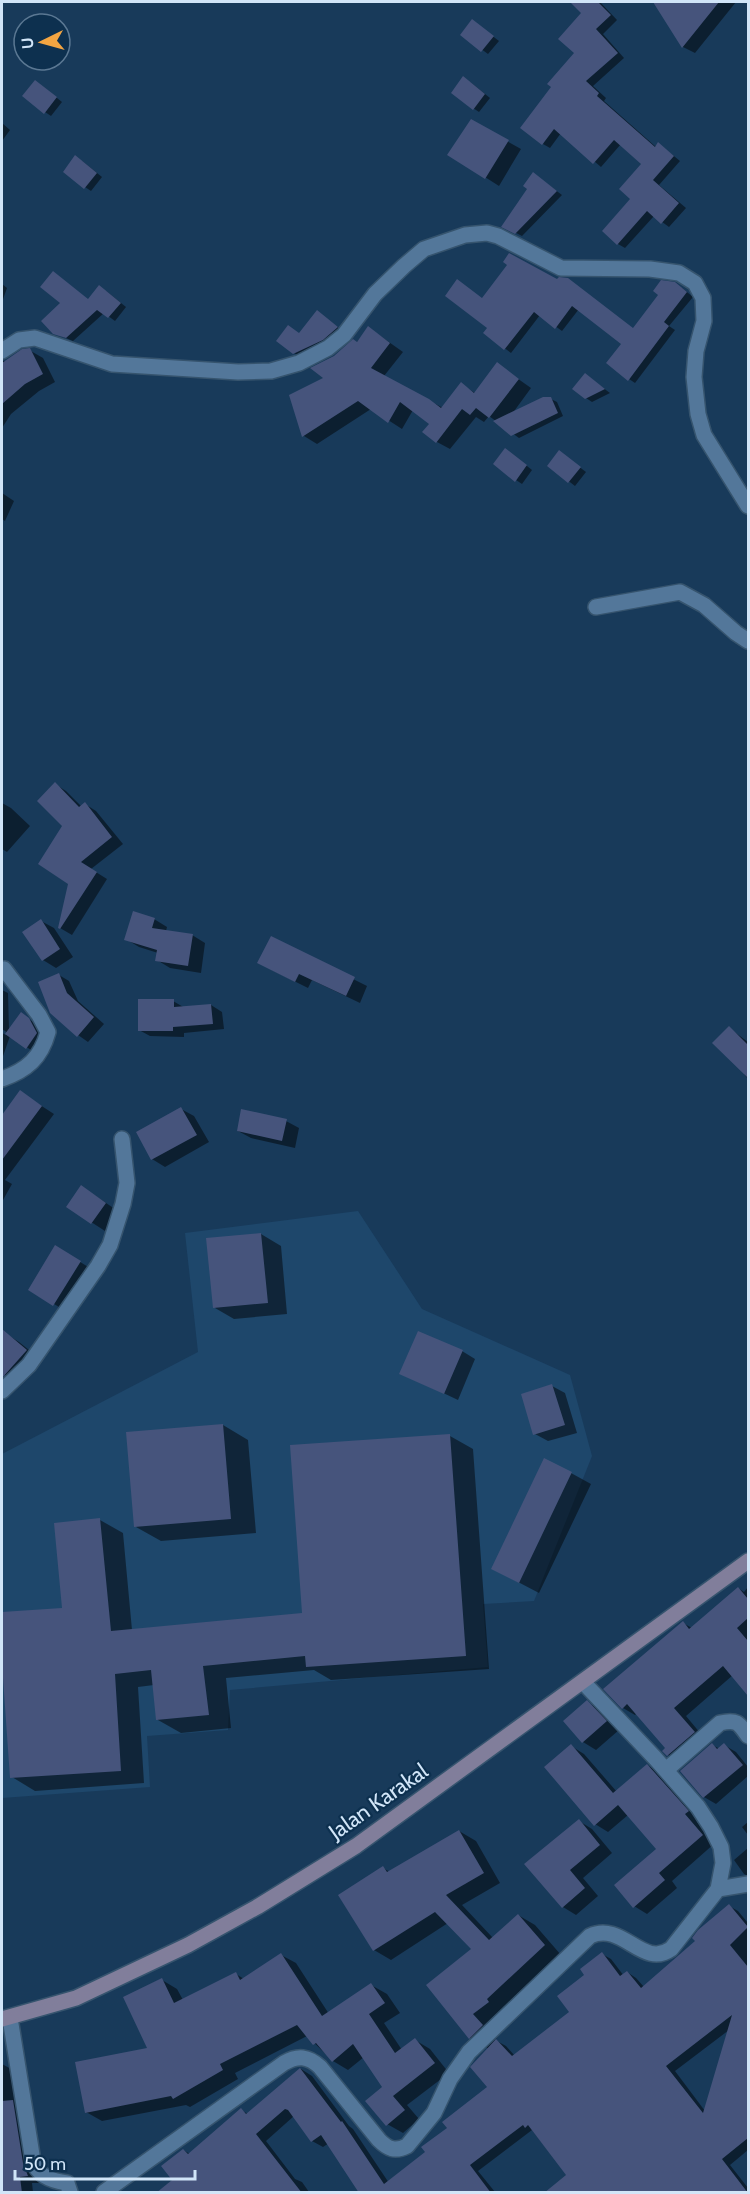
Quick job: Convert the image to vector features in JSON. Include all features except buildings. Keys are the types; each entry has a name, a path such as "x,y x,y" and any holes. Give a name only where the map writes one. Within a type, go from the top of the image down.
{"main road":[{"name":"Jalan Karakal","path":"6,2018 76,1998 188,1945 257,1907 356,1846 748,1561"}],"street":[{"path":"2,351 19,340 35,338 112,364 238,372 271,371 299,363 328,348 344,335 375,294 424,249 450,238 487,233 498,236 561,268 650,269 679,273 695,283 703,298 704,321 696,351 694,377 698,414 704,435 748,506"},
{"path":"596,607 680,592 704,605 748,641"},
{"path":"2,1079 19,1073 43,1050 48,1032 39,1015 4,969"},
{"path":"2,1391 29,1365 98,1266 110,1245 127,1183 123,1139"},
{"path":"104,2193 284,2063 298,2058 311,2059 379,2140 391,2149 401,2149 407,2146 434,2113 450,2079 469,2052 590,1936 597,1933 611,1934 654,1955 662,1955 671,1949 718,1889 723,1863 721,1847 707,1819 666,1770 583,1682"},
{"path":"666,1770 720,1723 730,1720 738,1723 748,1736"},
{"path":"718,1889 748,1884"},
{"path":"6,2018 35,2167 47,2178 67,2183 70,2193"}],"shaded area":[{"path":"358,1211 422,1309 570,1375 592,1456 534,1601 483,1604 488,1667 230,1690 228,1730 147,1736 150,1787 2,1798 2,1454 198,1352 185,1233"}]}
